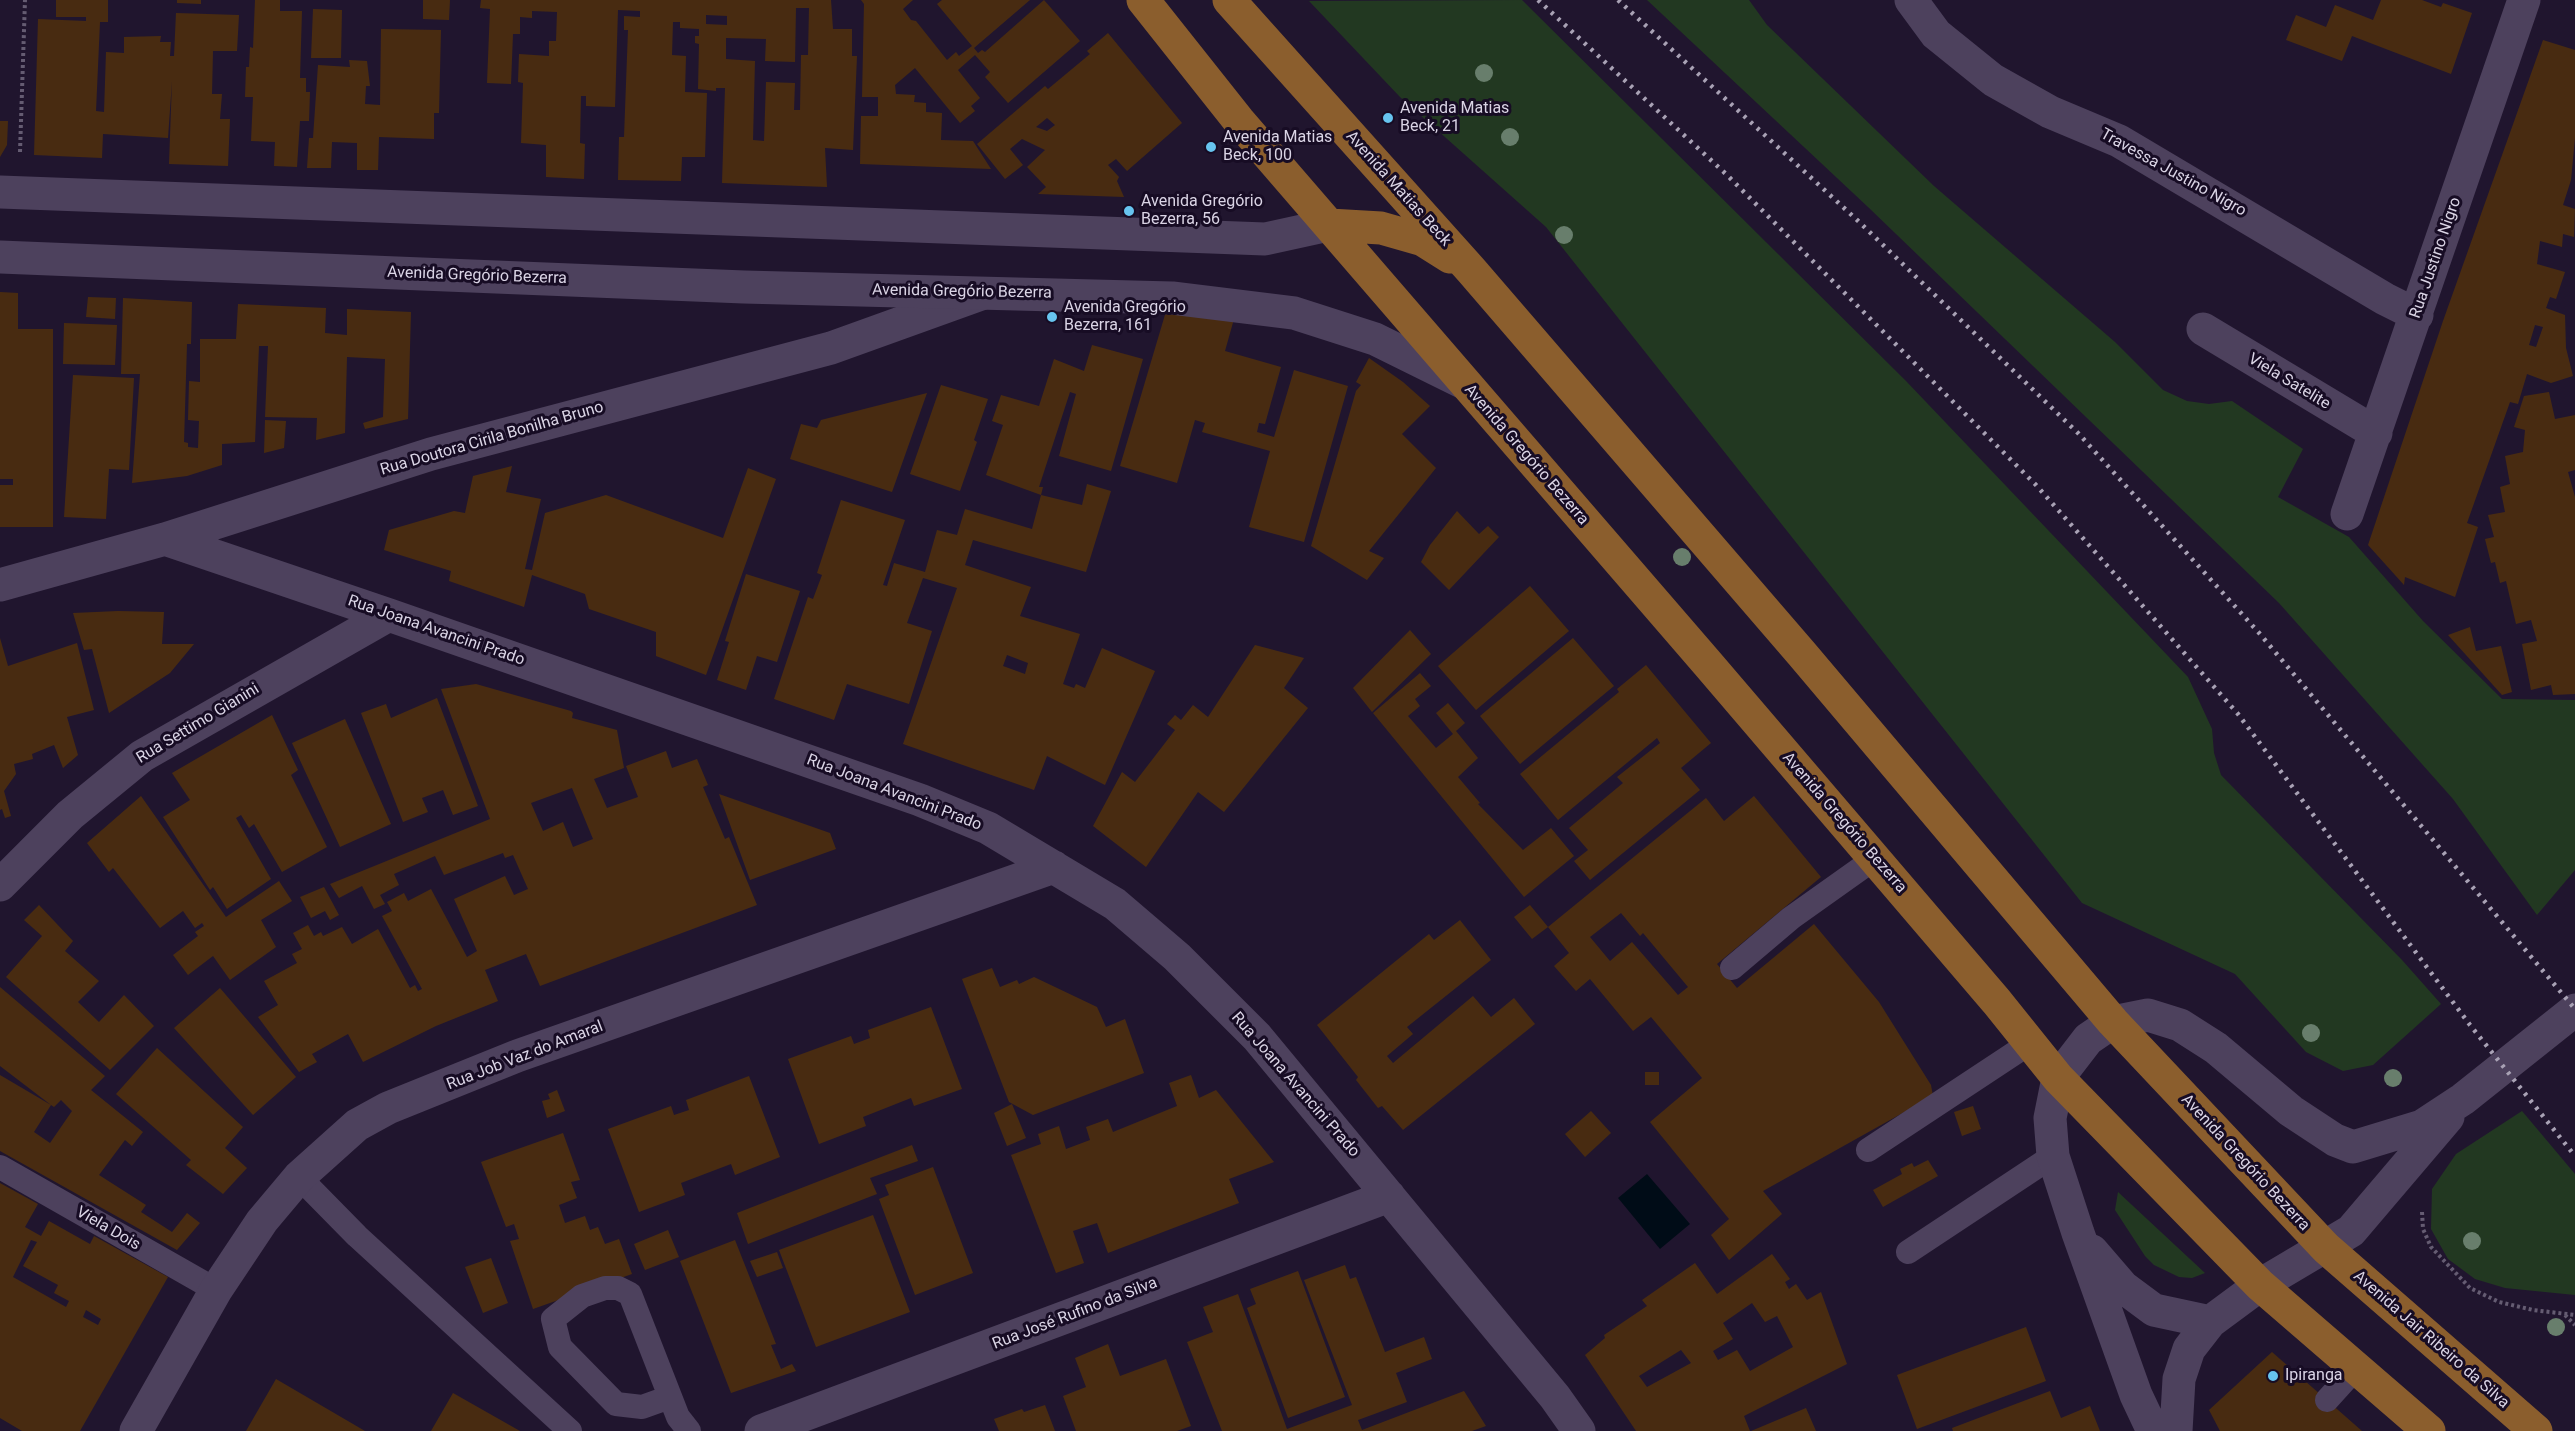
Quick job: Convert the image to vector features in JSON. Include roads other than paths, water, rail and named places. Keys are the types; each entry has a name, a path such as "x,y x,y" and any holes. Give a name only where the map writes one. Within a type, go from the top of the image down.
{"main road":[{"path":"1143,0 1239,121 1464,383"},
{"name":"Avenida Matias Beck","path":"1229,0 1471,270"},
{"path":"1329,225 1381,228 1423,240 1471,270"},
{"name":"Avenida Gregório Bezerra","path":"1471,270 1802,654 2113,1022 2326,1248"},
{"name":"Avenida Gregório Bezerra","path":"1464,383 1708,664 2058,1078 2260,1285"},
{"name":"Avenida Jair Ribeiro da Silva","path":"2326,1248 2536,1431"},
{"path":"2260,1285 2429,1431"}],"street":[{"name":"Travessa Justino Nigro","path":"1911,0 1936,34 1993,80 2050,112 2119,141 2385,299 2417,315"},
{"name":"Rua Justino Nigro","path":"2347,514 2524,0"},
{"path":"9,192 1265,239 1329,225"},
{"name":"Avenida Gregório Bezerra","path":"0,257 744,287 1172,298 1294,313 1375,339 1464,383"},
{"name":"Rua Doutora Cirila Bonilha Bruno","path":"0,585 165,539 431,454 831,348 984,292"},
{"name":"Viela Satelite","path":"2203,329 2376,433"},
{"name":"Rua Joana Avancini Prado","path":"165,539 920,800 988,828 1115,904 1185,965 1257,1037 1555,1397 1579,1431"},
{"name":"Rua Settimo Gianini","path":"0,885 70,815 142,756 389,615"},
{"name":"Rua Job Vaz do Amaral","path":"136,1431 216,1290 262,1221 299,1177 357,1125 388,1108 517,1056 1054,867"},
{"path":"2153,1431 2136,1395 2078,1233 2054,1156 2050,1118 2058,1078 2088,1039 2113,1022 2148,1015 2180,1025 2216,1048 2291,1111 2335,1140 2353,1147 2422,1126 2463,1099 2575,1010"},
{"path":"2326,1248 2351,1231 2463,1099"},
{"name":"Rua José Rufino da Silva","path":"761,1431 1389,1196"},
{"path":"2078,1233 2123,1287 2154,1310 2210,1322"},
{"name":"Avenida Gregório Bezerra","path":"2176,1431 2179,1379 2189,1349 2210,1322 2260,1285 2326,1248"}],"lane":[{"path":"1732,968 1791,918 1874,859"},
{"path":"1869,1150 2030,1043"},
{"path":"1908,1252 2054,1156"},
{"name":"Viela Dois","path":"0,1167 216,1290"},
{"path":"299,1177 357,1236 570,1431"},
{"path":"670,1397 642,1407 616,1404 560,1347 554,1319 582,1296 605,1288 618,1288 630,1294 678,1417 689,1431"},
{"path":"2327,1400 2356,1368"}],"railway":[{"path":"1538,0 1727,175 2036,485 2238,714 2470,1025 2575,1156"},
{"path":"1618,0 1856,219 2078,433 2260,634 2575,1009"}],"place":[{"name":"Avenida Matias Beck, 21","path":"1388,118"},
{"name":"Avenida Matias Beck, 100","path":"1211,147"},
{"name":"Avenida Gregório Bezerra, 56","path":"1129,211"},
{"name":"Avenida Gregório Bezerra, 161","path":"1052,317"},
{"name":"Ipiranga","path":"2273,1376"}]}
